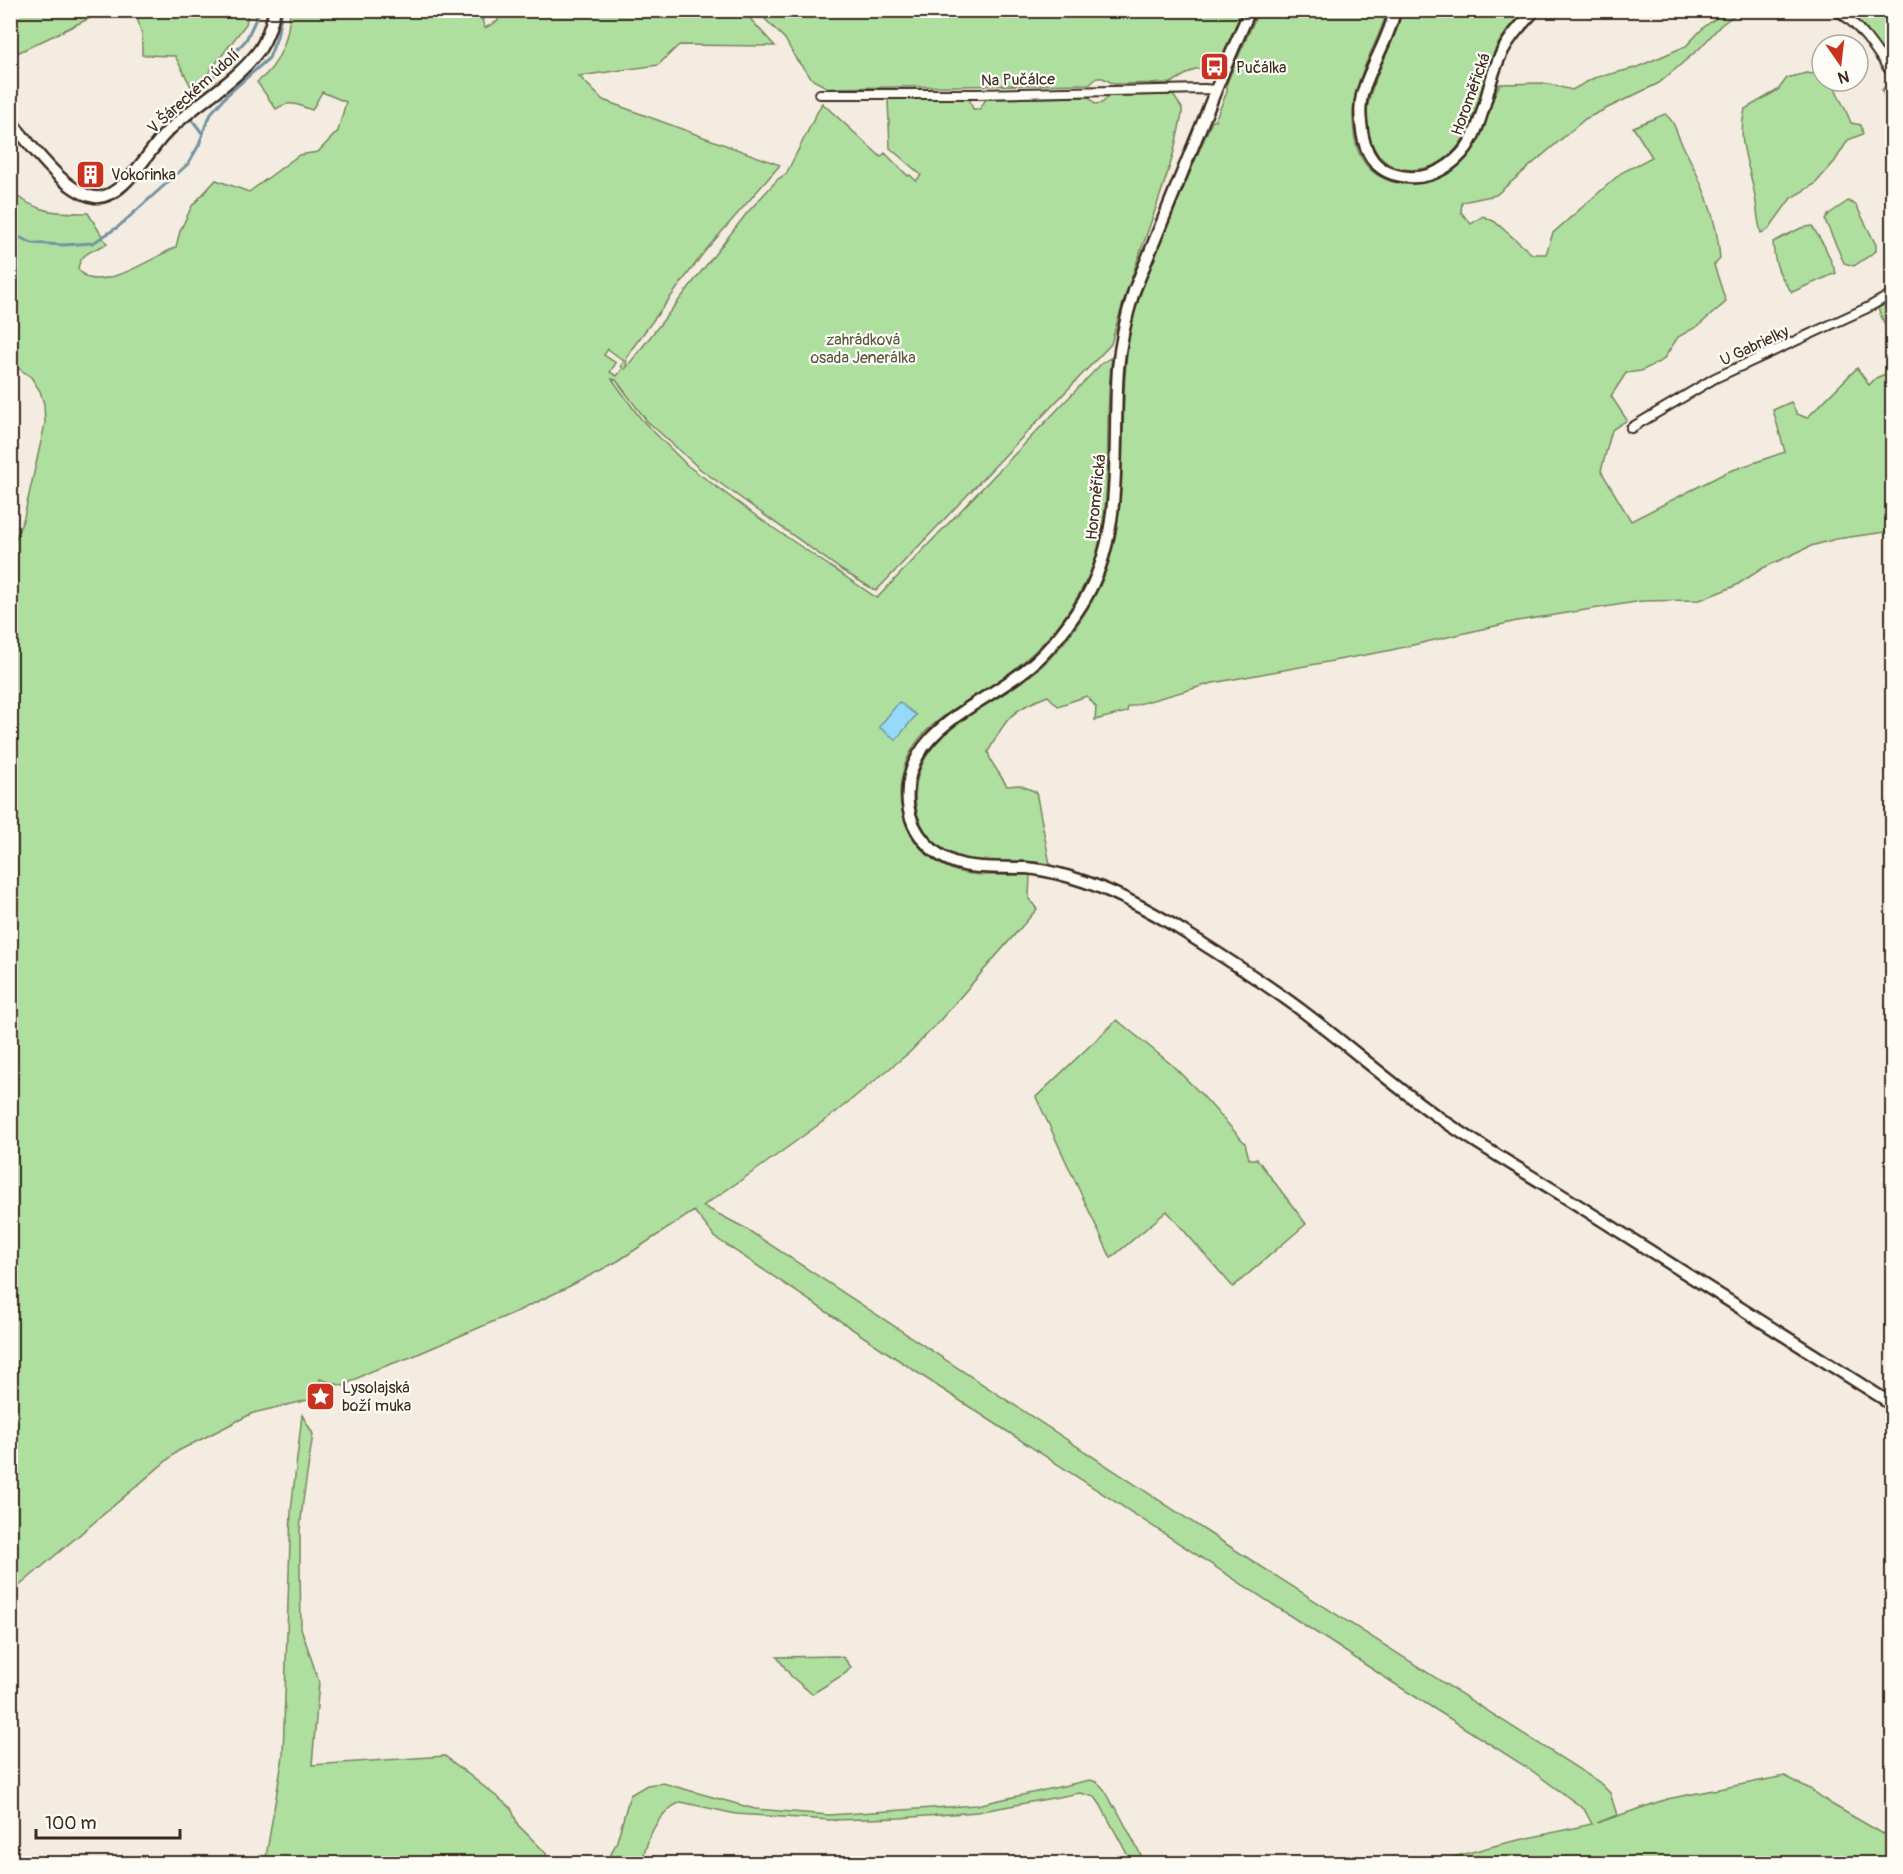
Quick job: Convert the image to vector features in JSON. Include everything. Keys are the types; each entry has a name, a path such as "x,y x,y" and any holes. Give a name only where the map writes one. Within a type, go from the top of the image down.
{"main road":[{"name":"V Šáreckém údolí","path":"10,121 70,187 95,197 108,195 124,183 148,153 185,115 240,72 260,49 269,33 274,10"},
{"name":"Horoměřická","path":"1250,10 1134,291 1124,325 1118,369 1114,493 1106,546 1096,577 1064,631 1046,651 1025,671 942,726 925,744 915,762 907,791 911,820 923,841 939,855 955,863 1031,868 1072,877 1106,889 1189,934 1292,1003 1434,1114 1893,1404"},
{"name":"Horoměřická","path":"1395,10 1362,96 1361,124 1364,145 1376,164 1392,174 1411,177 1438,172 1459,156 1468,145 1478,124 1502,52 1518,27 1535,10"}],"street":[{"path":"1840,11 1864,35 1893,74"},
{"name":"Na Pučálce","path":"820,94 1204,88 1216,90"},
{"name":"U Gabrielky","path":"1631,428 1715,378 1868,308 1893,294"}],"green space":[{"path":"11,10 101,10 101,11 11,56"},
{"path":"135,10 249,11 246,24 194,92 175,56 142,55 142,34"},
{"path":"1259,10 1387,11 1357,88 1353,126 1362,159 1372,171 1384,179 1413,184 1442,177 1466,159 1478,141 1500,84 1544,83 1572,90 1594,78 1635,68 1686,46 1704,27 1726,11 1758,11 1736,14 1721,25 1700,48 1659,83 1585,119 1496,195 1462,202 1461,212 1471,224 1483,216 1495,222 1532,254 1546,254 1553,233 1621,173 1652,157 1633,127 1665,114 1675,127 1712,213 1720,259 1714,265 1726,302 1698,326 1678,337 1663,360 1641,371 1626,373 1611,396 1627,420 1612,430 1601,471 1631,521 1727,472 1785,452 1773,410 1791,402 1797,414 1807,418 1857,368 1869,385 1876,378 1892,371 1892,531 1836,539 1811,546 1763,568 1735,586 1700,600 1642,601 1517,621 1387,651 1213,683 1128,707 1127,712 1095,720 1096,707 1087,696 1058,706 1048,696 1025,706 1011,716 988,752 1007,786 1020,785 1036,792 1050,864 975,859 956,855 932,840 921,824 916,806 917,780 925,758 940,740 958,724 1023,681 1051,657 1074,629 1100,586 1112,553 1120,506 1127,353 1136,307 1212,121 1215,120 1227,92 1227,83"},
{"name":"zahrádková osada Jenerálka","path":"290,11 482,11 479,13 482,19 492,13 482,20 485,28 498,21 499,11 743,11 775,46 679,45 658,65 579,76 603,100 780,165 705,251 631,350 627,357 626,368 747,213 778,179 786,174 822,103 881,157 885,153 916,181 921,175 890,148 888,99 969,98 973,109 980,109 986,99 1089,97 1095,104 1102,103 1109,96 1173,95 1182,108 1175,148 1111,344 876,591 843,571 700,469 646,420 616,380 612,379 641,419 688,466 766,523 877,598 1102,363 1112,357 1108,400 1105,507 1098,547 1088,577 1058,625 1020,665 927,730 909,755 902,774 900,794 902,813 909,831 920,847 934,860 953,870 981,875 1030,875 1029,899 1037,909 910,1052 836,1112 703,1206 745,1228 1215,1537 1599,1782 1610,1793 1617,1815 1597,1823 1667,1799 1785,1776 1892,1839 1892,1863 1432,1863 1501,1844 1592,1824 1584,1809 1531,1770 939,1387 716,1238 694,1211 618,1261 518,1311 411,1357 369,1372 343,1386 320,1379 317,1398 253,1413 178,1451 11,1593 10,554 24,517 45,424 44,404 40,391 31,377 11,363 10,191 38,208 65,213 88,213 107,244 88,253 79,264 78,269 89,278 109,278 121,274 176,247 180,231 192,206 216,180 249,192 299,155 318,152 338,131 346,102 322,92 312,110 291,104 276,109 257,82 272,68 282,50","holes":["608,349 624,361 621,366 623,368 617,376 610,372 616,363 604,355"]},
{"path":"757,11 1242,11 1217,67 1195,69 1171,83 1114,84 1103,78 1097,78 1090,84 828,88 813,80 796,59 785,39"},
{"path":"1402,11 1525,11 1508,29 1495,50 1472,119 1456,149 1443,161 1414,170 1395,167 1379,155 1370,138 1367,117 1370,96"},
{"path":"1845,11 1892,11 1892,56 1887,58 1870,37 1870,33 1866,33"},
{"path":"1810,74 1810,93 1837,93 1851,123 1861,125 1863,134 1848,140 1835,161 1815,184 1791,198 1768,230 1761,233 1744,151 1742,131 1745,109 1778,90 1787,78"},
{"path":"1889,82 1892,89 1892,116 1882,90"},
{"path":"1848,201 1856,205 1876,245 1876,251 1854,266 1844,263 1825,220 1829,214"},
{"path":"1812,226 1825,247 1836,273 1792,292 1778,269 1773,242 1801,228"},
{"path":"1892,299 1892,343 1878,308"},
{"path":"1117,1020 1172,1065 1202,1095 1245,1143 1249,1159 1257,1159 1306,1224 1233,1287 1167,1211 1111,1258 1036,1097"},
{"path":"302,1415 313,1434 300,1530 301,1628 319,1682 312,1765 445,1756 511,1808 518,1825 546,1853 547,1863 265,1863 283,1756 291,1511"},
{"path":"838,1656 844,1658 851,1667 846,1673 812,1694 791,1676 777,1657"},
{"path":"1090,1780 1095,1781 1105,1790 1145,1863 1132,1863 1095,1797 1080,1793 977,1812 831,1820 736,1814 681,1802 672,1807 659,1820 650,1836 642,1863 607,1863 617,1841 630,1795 647,1785 663,1783 755,1809 829,1815 977,1805"}],"water":[{"path":"899,702 916,715 896,740 879,727"}],"waterway":[{"path":"202,133 182,111 213,76 228,66 235,52 246,40 260,10"},
{"path":"10,233 32,243 63,245 93,243 118,227 188,164 199,145 212,112 227,95 269,58 277,37 282,10"}],"place":[{"name":"Pučálka","path":"1215,67"},
{"name":"Vokorinka","path":"90,174"},
{"name":"Lysolajská boží muka","path":"321,1396"}]}
